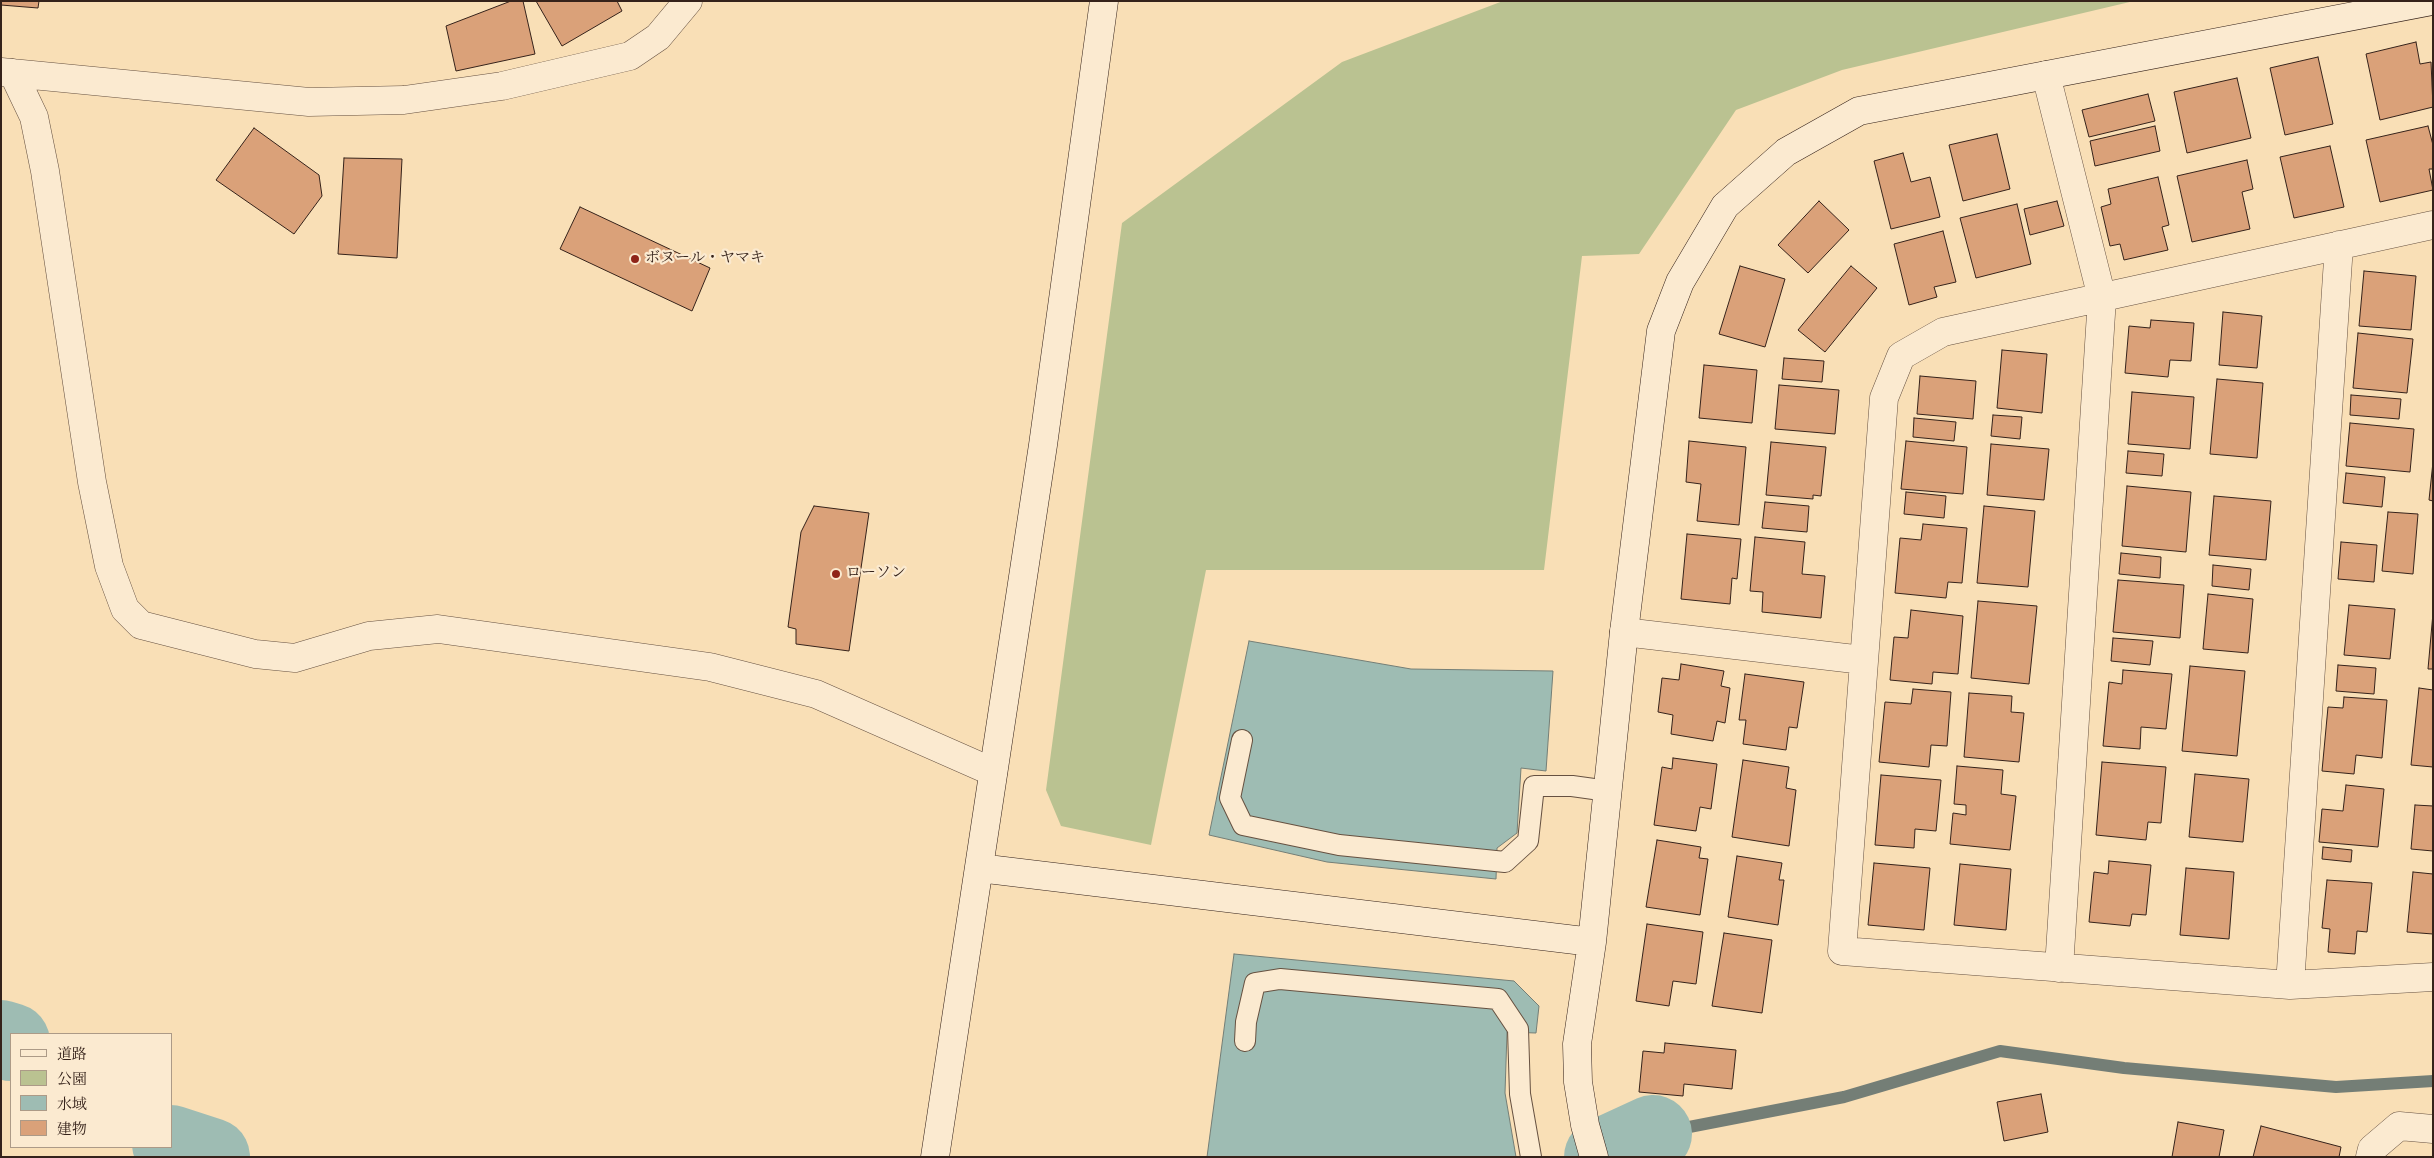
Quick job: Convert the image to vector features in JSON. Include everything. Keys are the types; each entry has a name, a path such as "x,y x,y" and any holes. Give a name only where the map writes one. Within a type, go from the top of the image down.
{"street":[{"path":"7,73 309,102 404,100 502,86 630,56 658,36 688,1"},
{"path":"936,1157 1042,445 1104,1"},
{"path":"1594,1157 1585,1125 1578,1082 1578,1044 1592,942 1624,632 1661,331 1680,282 1725,206 1786,152 1859,111 2432,1"},
{"path":"7,73 34,117 45,171 92,482 109,566 125,609 141,625 255,654 295,658 369,636 438,629 710,667 816,694 993,772"},
{"path":"2046,75 2102,298 2059,968"},
{"path":"2433,225 1943,332 1901,356 1884,398 1842,951 2290,986 2433,977"},
{"path":"2290,986 2339,245"},
{"path":"1624,632 1863,660"},
{"path":"979,868 1592,942"},
{"path":"2370,1157 2372,1149 2399,1126 2433,1129"}],"lane":[{"path":"1242,740 1230,798 1243,825 1339,845 1505,862 1528,841 1534,786 1572,786 1608,790"},
{"path":"1245,1041 1246,1022 1255,983 1280,978 1498,999 1518,1029 1520,1094 1531,1157"}],"green space":[{"path":"1503,1 2134,1 1842,70 1736,110 1639,254 1582,256 1544,570 1206,570 1151,845 1061,826 1046,790 1122,223 1342,62"}],"water":[{"path":"1249,641 1411,669 1553,671 1546,771 1521,768 1517,833 1497,848 1496,879 1327,862 1209,835"},
{"path":"1234,954 1514,981 1539,1006 1536,1033 1507,1032 1505,1093 1516,1157 1207,1157"}],"building":[{"path":"1,1 39,1 38,8 1,5"},
{"path":"511,1 523,1 535,54 456,71 446,26"},
{"path":"536,1 617,1 622,11 562,46"},
{"path":"2416,42 2420,64 2431,62 2433,107 2380,120 2366,54"},
{"path":"2318,57 2333,124 2285,135 2270,68"},
{"path":"2237,78 2251,138 2187,153 2174,92"},
{"path":"2148,94 2155,121 2089,137 2082,110"},
{"path":"2155,126 2160,151 2095,166 2090,141"},
{"path":"2428,126 2433,145 2433,169 2429,169 2433,190 2380,202 2366,140"},
{"path":"254,128 319,175 322,196 294,234 216,180"},
{"path":"1997,134 2010,189 1963,201 1949,145"},
{"path":"2330,146 2344,207 2294,218 2280,157"},
{"path":"1903,153 1911,182 1930,177 1940,217 1891,229 1874,161"},
{"path":"344,158 402,159 397,258 338,254"},
{"path":"2247,160 2253,189 2242,192 2250,229 2192,242 2177,176"},
{"path":"2158,177 2169,225 2162,227 2168,250 2124,260 2120,244 2110,246 2101,207 2111,204 2108,189"},
{"path":"1819,201 1849,230 1808,273 1778,245"},
{"path":"2057,201 2064,226 2030,235 2024,209"},
{"path":"2017,204 2031,264 1976,278 1960,218"},
{"name":"ボヌール・ヤマキ","path":"580,207 710,268 692,311 560,249"},
{"path":"1943,231 1956,282 1934,287 1937,297 1909,305 1894,244"},
{"path":"1740,266 1785,279 1765,347 1719,334"},
{"path":"1851,266 1877,288 1825,352 1798,330"},
{"path":"2364,271 2416,276 2411,330 2359,326"},
{"path":"2223,312 2262,316 2257,368 2219,365"},
{"path":"2151,320 2194,323 2191,361 2170,360 2168,377 2125,373 2129,326 2150,328"},
{"path":"2358,333 2413,339 2407,393 2353,388"},
{"path":"2002,350 2047,354 2042,413 1997,408"},
{"path":"1784,358 1824,361 1822,382 1782,379"},
{"path":"1704,365 1757,370 1752,423 1699,418"},
{"path":"1920,376 1976,381 1973,419 1917,414"},
{"path":"2217,379 2263,383 2257,458 2210,454"},
{"path":"1779,385 1839,390 1835,434 1775,429"},
{"path":"2132,392 2194,397 2190,449 2128,444"},
{"path":"2351,395 2401,399 2399,419 2350,415"},
{"path":"1993,415 2022,417 2020,439 1991,436"},
{"path":"1914,418 1956,422 1954,441 1913,437"},
{"path":"2350,423 2414,429 2410,472 2346,466"},
{"path":"1689,441 1746,447 1739,525 1697,521 1701,484 1686,482"},
{"path":"1906,441 1967,447 1963,494 1901,489"},
{"path":"1771,442 1826,447 1821,496 1813,495 1813,499 1766,495"},
{"path":"1991,444 2049,449 2044,500 1987,495"},
{"path":"2128,451 2164,454 2162,476 2126,473"},
{"path":"2433,462 2433,501 2429,500"},
{"path":"2346,473 2385,477 2382,507 2343,503"},
{"path":"2127,486 2191,492 2186,552 2122,546"},
{"path":"1906,492 1946,496 1944,518 1904,514"},
{"path":"2214,496 2271,501 2266,560 2209,555"},
{"path":"1765,502 1809,506 1807,532 1762,528"},
{"path":"814,506 869,513 849,651 796,644 796,629 788,627 801,532"},
{"path":"1984,506 2035,511 2028,587 1977,583"},
{"path":"2388,512 2418,514 2413,574 2382,571"},
{"path":"1923,524 1967,528 1962,583 1948,582 1946,598 1895,593 1900,538 1921,540"},
{"path":"1687,534 1741,539 1737,579 1732,578 1730,604 1681,599"},
{"path":"1755,537 1805,542 1802,574 1825,576 1821,618 1762,612 1763,592 1750,591"},
{"path":"2341,542 2377,545 2374,582 2338,579"},
{"path":"2121,553 2161,557 2160,578 2119,574"},
{"path":"2213,565 2251,569 2249,590 2212,586"},
{"path":"2118,580 2184,585 2180,638 2113,632"},
{"path":"2208,594 2253,599 2248,653 2203,649"},
{"path":"1978,601 2037,606 2029,684 1971,678"},
{"path":"2349,605 2395,609 2390,659 2344,655"},
{"path":"1911,610 1963,616 1958,674 1933,672 1932,684 1890,680 1894,637 1908,638"},
{"path":"2433,613 2433,669 2428,669"},
{"path":"2113,638 2153,641 2150,665 2111,661"},
{"path":"1681,664 1724,671 1721,686 1730,688 1725,723 1717,721 1713,741 1671,734 1673,715 1658,712 1662,678 1679,680"},
{"path":"2338,665 2376,668 2374,694 2336,691"},
{"path":"2190,666 2245,671 2237,756 2182,751"},
{"path":"2123,670 2172,674 2166,729 2141,727 2140,749 2103,746 2109,682 2122,684"},
{"path":"1745,674 1804,682 1797,728 1789,727 1786,750 1743,744 1746,720 1739,720"},
{"path":"2419,688 2433,690 2433,767 2411,765"},
{"path":"1913,689 1951,692 1947,746 1931,745 1929,767 1879,762 1885,702 1911,704"},
{"path":"1969,693 2012,696 2011,712 2024,713 2019,762 1964,757"},
{"path":"2344,697 2387,700 2382,758 2356,755 2354,774 2322,771 2328,707 2343,708"},
{"path":"1673,758 1717,764 1711,809 1700,807 1696,831 1654,825 1662,767 1672,769"},
{"path":"1743,760 1789,767 1786,788 1796,790 1789,846 1732,837"},
{"path":"2102,762 2166,767 2161,823 2148,822 2146,840 2096,835"},
{"path":"1957,766 2003,770 2001,794 2016,796 2010,850 1950,844 1953,813 1966,815 1966,805 1954,804"},
{"path":"2195,774 2249,779 2243,842 2189,837"},
{"path":"1881,775 1941,780 1936,831 1915,829 1914,848 1875,845"},
{"path":"2346,785 2384,789 2378,847 2319,842 2322,809 2343,811"},
{"path":"2415,805 2433,806 2433,851 2411,849"},
{"path":"1657,840 1701,847 1699,858 1708,859 1700,915 1646,907"},
{"path":"2323,847 2352,850 2351,862 2322,859"},
{"path":"1737,856 1782,863 1779,880 1784,880 1778,925 1728,917"},
{"path":"2109,861 2151,865 2146,915 2132,914 2130,926 2089,922 2094,872 2108,874"},
{"path":"1874,863 1930,868 1924,930 1868,925"},
{"path":"1960,864 2011,869 2006,930 1954,925"},
{"path":"2186,868 2234,872 2229,939 2180,935"},
{"path":"2413,872 2433,874 2433,934 2407,932"},
{"path":"2327,880 2372,883 2367,932 2357,931 2355,954 2328,952 2330,929 2322,928"},
{"path":"1647,924 1703,932 1696,984 1673,981 1669,1006 1636,1001"},
{"path":"1724,933 1772,940 1762,1013 1712,1006"},
{"path":"1665,1043 1736,1050 1732,1089 1684,1084 1683,1096 1639,1092 1643,1051 1664,1053"},
{"path":"2041,1094 2048,1132 2004,1141 1997,1102"},
{"path":"2178,1122 2224,1130 2219,1157 2172,1157"},
{"path":"2261,1126 2341,1147 2339,1157 2253,1157"}],"waterway":[{"path":"1,1039 10,1042"},
{"path":"1659,1157 1653,1134 1844,1097 2000,1051 2124,1068 2336,1087 2433,1081"},
{"path":"1603,1157 1653,1134"},
{"path":"172,1144 211,1157"}],"place":[{"name":"ボヌール・ヤマキ","path":"635,259"},
{"name":"ローソン","path":"836,574"}]}
